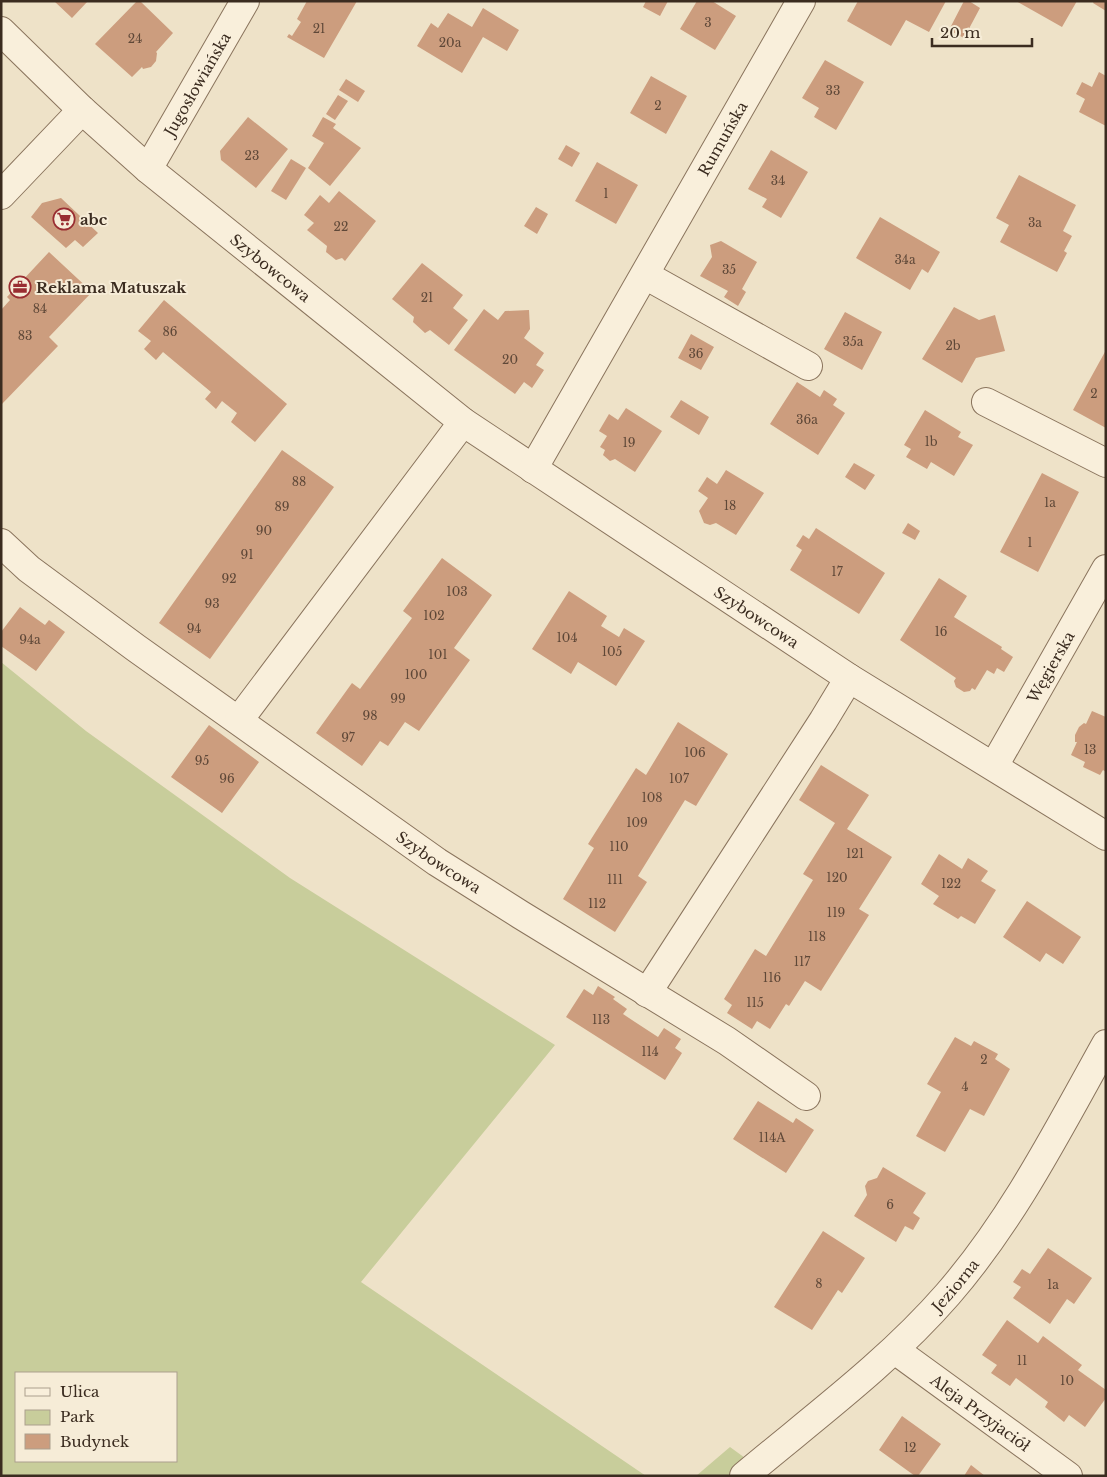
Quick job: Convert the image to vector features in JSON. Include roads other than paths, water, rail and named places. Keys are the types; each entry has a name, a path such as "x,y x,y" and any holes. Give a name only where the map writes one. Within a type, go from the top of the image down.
{"street":[{"name":"Jugosłowiańska","path":"148,169 245,1"},
{"name":"Rumuńska","path":"533,469 801,1"},
{"name":"Szybowcowa","path":"1,31 82,110 148,169 463,422 849,678 1106,836"},
{"path":"1,195 82,110"},
{"path":"645,275 808,366"},
{"path":"986,402 1106,462"},
{"path":"239,720 463,422"},
{"name":"Szybowcowa","path":"1,543 29,569 136,648 437,862 727,1041 806,1096"},
{"name":"Węgierska","path":"994,766 1106,568"},
{"path":"647,993 849,678"},
{"name":"Jeziorna","path":"744,1476 895,1350 948,1294 988,1242 1029,1183 1106,1044"},
{"name":"Aleja Przyjaciół","path":"895,1350 1068,1476"}],"place":[{"name":"abc","path":"64,219"},
{"name":"Reklama Matuszak","path":"20,287"}]}
